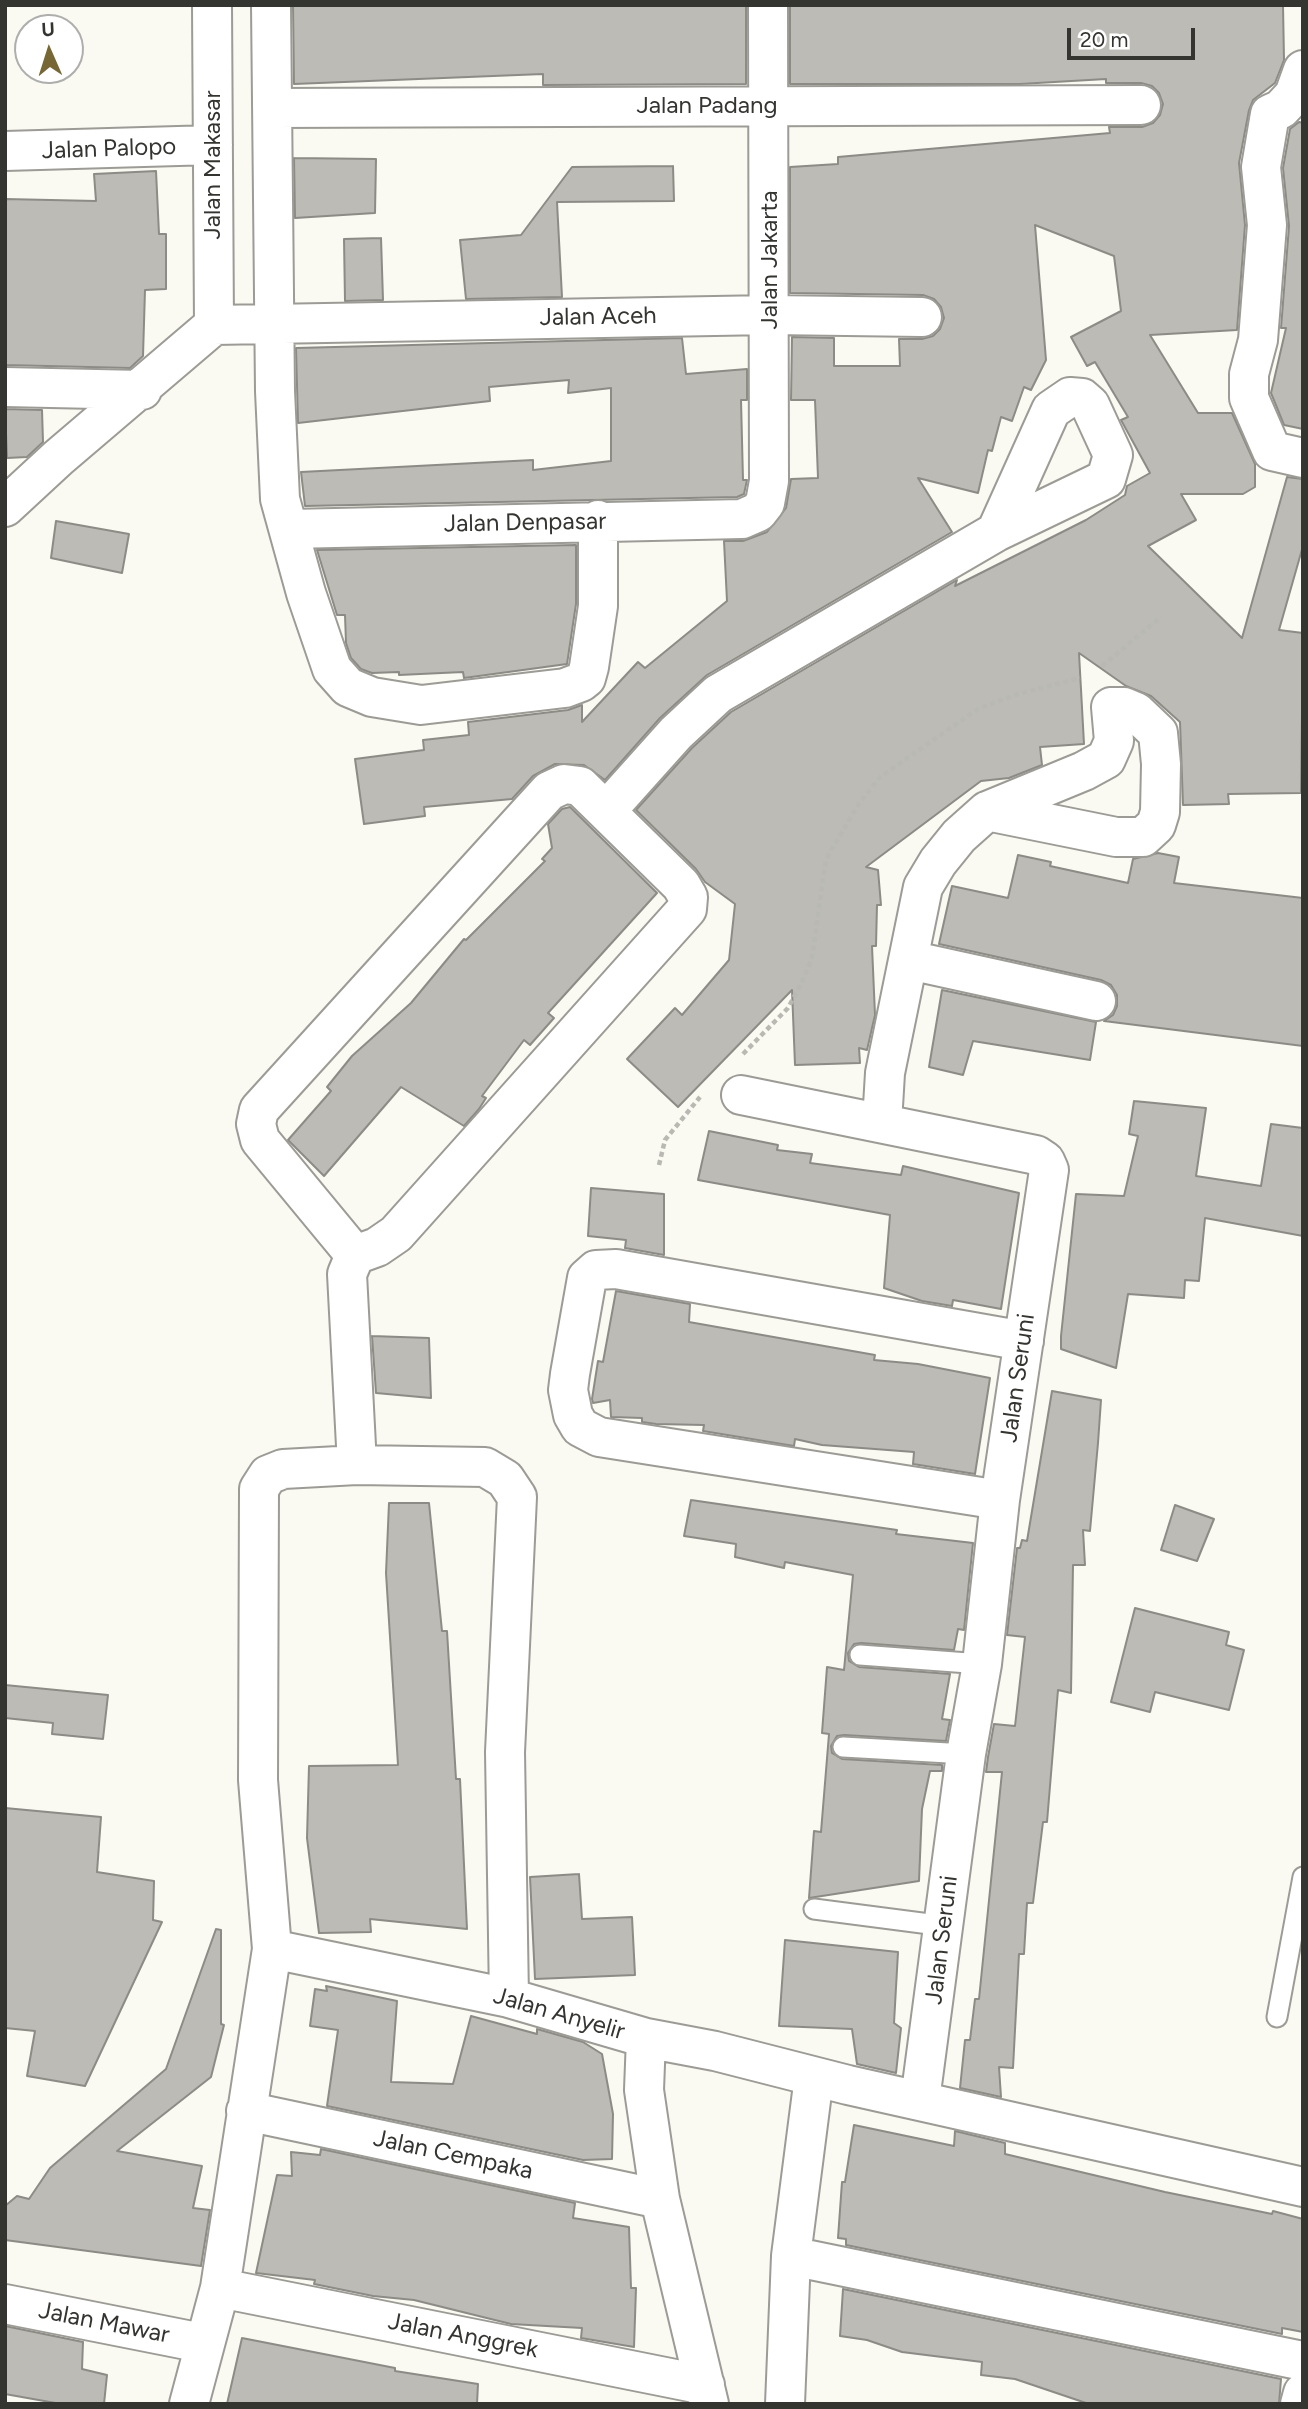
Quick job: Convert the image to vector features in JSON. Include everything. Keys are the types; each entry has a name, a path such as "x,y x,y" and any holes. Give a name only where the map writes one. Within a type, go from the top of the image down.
{"street":[{"name":"Jalan Makasar","path":"212,5 214,325"},
{"path":"271,5 280,499 306,593 332,669 348,687 372,697 421,705 565,688 586,678 598,606 598,520"},
{"name":"Jalan Jakarta","path":"758,512 765,503 769,481 771,106 768,5"},
{"path":"1303,70 1294,95 1282,109 1270,114 1261,167 1267,225 1258,340 1249,374 1249,398 1272,451 1303,458"},
{"name":"Jalan Padang","path":"273,108 1141,105"},
{"name":"Jalan Palopo","path":"5,151 213,145"},
{"name":"Jalan Aceh","path":"275,322 770,314 922,317"},
{"path":"5,507 58,458 142,390 214,325 275,322"},
{"path":"5,387 142,390"},
{"name":"Jalan Denpasar","path":"290,529 598,520 742,519 758,512"},
{"path":"607,810 676,733 718,694 996,532"},
{"path":"727,1082 882,1123 885,1073 923,887 959,836 987,811 1084,771 1106,759 1114,741 1111,707 1124,707 1136,712 1158,733 1161,764 1160,812 1156,825 1143,837 1116,837 987,811"},
{"path":"355,1255 260,1140 258,1110 550,791 564,784 580,786 681,885 688,897 687,909 396,1234 377,1247 355,1255 347,1274 357,1465"},
{"path":"909,960 1096,1001"},
{"name":"Jalan Seruni","path":"882,1123 1036,1155 1045,1161 1049,1170 1000,1500 982,1664 966,1754 920,2100"},
{"path":"1000,1500 599,1437 580,1427 573,1415 568,1390 569,1374 587,1278 596,1270 616,1269 1024,1341"},
{"path":"188,2404 202,2343 220,2288 272,1949 258,1780 260,1489 268,1475 283,1469 357,1465 485,1467 505,1479 517,1497 505,1752 509,1998"},
{"name":"Jalan Anyelir","path":"272,1949 509,1998 659,2041 644,2090 660,2199 707,2394"},
{"path":"659,2041 715,2051 814,2077 1303,2187"},
{"path":"785,2404 791,2256 814,2077"},
{"name":"Jalan Cempaka","path":"246,2111 660,2199"},
{"path":"791,2256 1303,2361"},
{"name":"Jalan Anggrek","path":"220,2288 707,2394"},
{"name":"Jalan Mawar","path":"5,2304 202,2343"},
{"path":"1300,2404 1303,2393"}],"lane":[{"path":"860,1655 982,1664"},
{"path":"843,1747 966,1754"},
{"path":"1277,2017 1303,1877"},
{"path":"814,1909 945,1926"}],"path":[{"path":"1101,667 1161,617"},
{"path":"659,1164 665,1140 677,1121 727,1082 788,1008 812,958 826,859 858,806 880,777 978,709 1015,695 1091,676"}],"building":[{"path":"293,5 746,5 746,84 543,85 543,74 294,84"},
{"path":"790,5 1283,5 1284,60 1275,83 1253,100 1239,163 1245,225 1237,330 1150,335 1198,413 1232,413 1255,464 1255,487 1243,494 1181,494 1196,520 1148,546 1242,638 1287,477 1303,479 1303,546 1279,630 1303,633 1301,793 1228,794 1229,804 1183,805 1180,722 1151,696 1126,686 1079,653 1084,744 1040,747 1042,765 1009,778 981,781 866,867 878,870 881,905 877,905 876,946 872,946 875,1015 867,1050 859,1048 860,1063 795,1065 792,990 678,1107 627,1059 675,1008 682,1015 729,960 735,904 705,882 696,869 636,810 692,748 731,712 957,580 955,586 1086,520 1125,495 1127,486 1150,473 1121,420 1128,417 1095,362 1087,366 1071,337 1121,311 1114,256 1035,225 1046,360 1031,390 1024,387 1012,421 1001,417 992,451 988,450 978,493 918,478 952,532 707,675 660,718 605,780 584,765 555,764 533,776 512,799 424,807 425,816 364,824 355,759 424,750 423,740 469,735 468,722 568,710 582,705 582,722 638,662 645,668 727,601 724,541 743,541 767,532 786,508 791,479 818,478 815,400 791,400 792,337 834,338 834,366 900,366 899,339 922,339 933,336 940,329 944,318 941,307 934,299 923,295 790,293 790,167 838,164 838,157 1110,133 1109,127 1142,127 1153,123 1160,115 1163,104 1159,93 1152,86 1141,83 1106,83 1106,79 1020,84 790,84"},
{"path":"1299,122 1303,123 1303,429 1284,425 1271,393 1286,328 1281,328 1289,226 1283,168 1290,129"},
{"path":"294,158 376,159 375,213 295,218"},
{"path":"673,166 674,201 557,202 562,297 466,299 460,240 521,235 572,167"},
{"path":"156,171 159,234 166,234 166,289 145,290 143,356 130,368 5,365 5,199 96,201 94,174"},
{"path":"381,238 383,300 345,301 344,239"},
{"path":"682,338 686,374 747,369 747,400 741,400 743,480 747,480 744,494 737,497 305,506 301,472 533,460 533,470 611,461 611,388 568,393 569,380 489,387 490,401 298,423 296,348"},
{"path":"5,409 42,410 43,442 27,457 7,458"},
{"path":"56,521 129,534 122,573 51,558"},
{"path":"576,545 576,604 567,664 464,678 463,672 399,675 399,672 372,673 361,669 351,658 346,643 345,615 337,615 317,550"},
{"path":"570,807 657,893 548,1013 554,1018 530,1045 524,1040 482,1096 486,1098 479,1109 464,1126 401,1087 324,1176 288,1140 331,1091 327,1087 352,1056 411,1003 464,939 466,940 545,861 542,859 552,848 548,824 562,809"},
{"path":"1158,853 1179,857 1174,883 1303,898 1303,1046 1104,1021 1113,1015 1117,1006 1117,995 1111,985 1101,980 939,944 952,886 1008,898 1018,855 1051,862 1050,866 1128,883 1133,859"},
{"path":"942,990 1096,1022 1090,1060 973,1041 963,1075 929,1067"},
{"path":"1134,1101 1206,1108 1196,1176 1261,1186 1271,1124 1303,1128 1303,1236 1205,1218 1199,1281 1185,1280 1184,1298 1128,1294 1116,1368 1061,1349 1061,1336 1076,1194 1124,1196 1138,1136 1129,1134"},
{"path":"709,1131 778,1145 777,1150 812,1154 810,1163 901,1175 903,1166 1019,1193 1001,1309 953,1300 952,1306 922,1301 884,1288 890,1215 698,1180"},
{"path":"591,1188 664,1194 664,1255 625,1248 626,1240 588,1236"},
{"path":"616,1291 690,1304 689,1322 875,1355 874,1360 918,1364 990,1378 975,1474 913,1464 914,1452 822,1445 795,1439 794,1446 703,1431 704,1425 656,1424 642,1422 642,1418 611,1417 610,1400 593,1403 592,1399 598,1361 603,1362"},
{"path":"372,1336 429,1338 431,1398 376,1393"},
{"path":"1052,1391 1101,1400 1098,1443 1090,1531 1083,1530 1085,1565 1073,1565 1071,1693 1058,1690 1047,1822 1043,1822 1033,1903 1027,1903 1024,1954 1019,1954 1013,2068 999,2067 1001,2097 960,2088 965,2040 970,2040 975,1999 979,1999 1002,1772 986,1772 994,1724 1015,1726 1025,1637 1007,1635 1017,1548 1020,1548 1022,1540 1027,1541"},
{"path":"691,1500 897,1530 896,1534 973,1543 964,1630 958,1629 954,1650 861,1643 854,1644 848,1653 849,1661 859,1667 950,1674 942,1719 950,1720 946,1741 844,1735 837,1736 831,1746 832,1753 842,1759 942,1765 942,1771 930,1771 922,1809 919,1881 809,1898 814,1831 821,1832 829,1734 822,1733 827,1667 844,1670 853,1575 785,1562 784,1568 735,1557 736,1544 684,1536"},
{"path":"389,1503 429,1503 442,1631 447,1631 456,1779 460,1779 467,1929 370,1919 371,1932 319,1933 307,1838 309,1766 398,1765 386,1573"},
{"path":"1175,1505 1214,1519 1197,1561 1161,1550"},
{"path":"1135,1608 1229,1632 1226,1645 1244,1650 1229,1710 1155,1692 1150,1712 1111,1702"},
{"path":"5,1685 108,1695 103,1739 52,1734 53,1723 5,1718"},
{"path":"5,1808 101,1817 97,1872 154,1881 153,1920 162,1922 85,2086 27,2076 35,2031 5,2028"},
{"path":"579,1874 582,1919 632,1917 635,1975 535,1979 530,1877"},
{"path":"216,1929 221,1930 221,2024 224,2025 211,2077 117,2151 202,2166 193,2208 210,2210 201,2266 5,2240 5,2206 17,2196 29,2199 50,2168 166,2069"},
{"path":"785,1940 898,1952 894,2023 901,2028 896,2073 857,2064 852,2029 779,2026"},
{"path":"326,1986 397,2001 391,2082 453,2084 471,2016 537,2034 537,2029 583,2042 602,2054 613,2114 612,2159 583,2160 327,2106 338,2030 310,2026 315,1989 327,1991"},
{"path":"854,2125 954,2146 955,2131 1005,2143 1005,2154 1165,2192 1303,2219 1303,2332 1282,2328 1282,2334 846,2245 846,2239 838,2238 842,2182 845,2182"},
{"path":"321,2149 575,2203 573,2218 629,2227 631,2288 636,2288 634,2347 581,2338 582,2328 511,2324 414,2300 373,2296 314,2284 315,2280 256,2273 277,2175 292,2176 291,2152 320,2155"},
{"path":"843,2289 1281,2379 1279,2404 1089,2404 1015,2379 981,2375 982,2362 902,2352 867,2340 840,2336"},
{"path":"5,2326 83,2342 82,2369 107,2375 104,2404 61,2404 5,2394"},
{"path":"242,2338 395,2368 395,2371 478,2384 477,2404 227,2404"}]}
